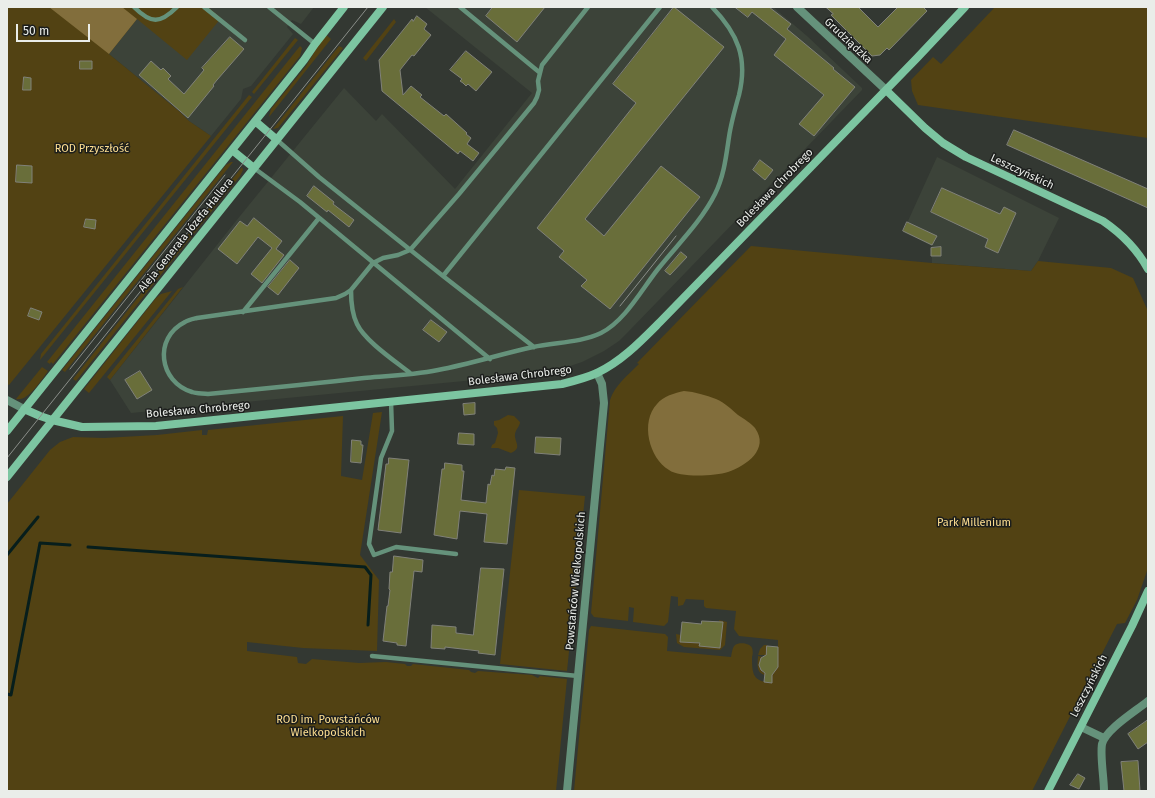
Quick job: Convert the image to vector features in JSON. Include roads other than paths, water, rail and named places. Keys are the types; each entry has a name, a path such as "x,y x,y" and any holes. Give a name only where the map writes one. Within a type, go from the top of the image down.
{"street":[{"name":"Aleja Generała Józefa Hallera","path":"7,431 304,60 344,7"},
{"name":"Aleja Generała Józefa Hallera","path":"7,477 383,7"},
{"name":"Grudziądzka","path":"797,7 886,90"},
{"name":"Bolesława Chrobrego","path":"24,409 40,416 71,425 89,427 156,426 562,384 582,379 597,373 635,347 660,322 886,90 960,9"},
{"name":"Leszczyńskich","path":"886,90 925,128 943,143 961,154 982,166 1103,221 1116,230 1136,250 1148,269"},
{"path":"255,121 276,139"},
{"path":"232,150 254,168"},
{"name":"Powstańców Wielkopolskich","path":"567,791 604,403 602,384 597,373"},
{"path":"7,400 24,409"},
{"name":"Leszczyńskich","path":"1048,791 1132,626 1148,591"},
{"path":"1104,791 1102,749 1104,738 1114,728 1148,701"},
{"path":"1081,726 1104,738"}],"lane":[{"path":"134,7 142,15 156,20 164,18 177,7"},
{"path":"204,7 245,40"},
{"path":"269,7 315,44"},
{"path":"460,7 539,72"},
{"path":"588,7 547,58 539,72 539,90 534,103 459,194 410,250 398,255 383,258 374,263 351,290 345,294 326,300 197,318 185,322 176,328 165,346 163,358 171,378 181,387 193,392 208,394 436,371 534,347 575,341 603,332 614,324 633,303 706,208 722,180 729,132 742,75 741,56 736,38 726,22 712,7"},
{"path":"443,276 660,7"},
{"path":"276,139 410,250 534,347"},
{"path":"254,168 319,218 490,359"},
{"path":"242,312 319,218"},
{"path":"351,290 353,314 360,330 372,342 410,373"},
{"path":"391,401 392,431 381,458 369,544 374,554 396,547 456,554"},
{"path":"372,656 578,676"}],"waterway":[{"path":"7,555 38,517"},
{"path":"7,694 11,695 40,543 70,545"},
{"path":"88,547 365,567 371,575 368,625"}],"tram line":[{"path":"7,458 368,7"},
{"path":"70,369 225,175"},
{"path":"620,306 676,236"}],"park label":[{"name":"ROD Przyszłość","path":"92,149"},
{"name":"Park Millenium","path":"974,523"},
{"name":"ROD im. Powstańców Wielkopolskich","path":"328,726"}]}
